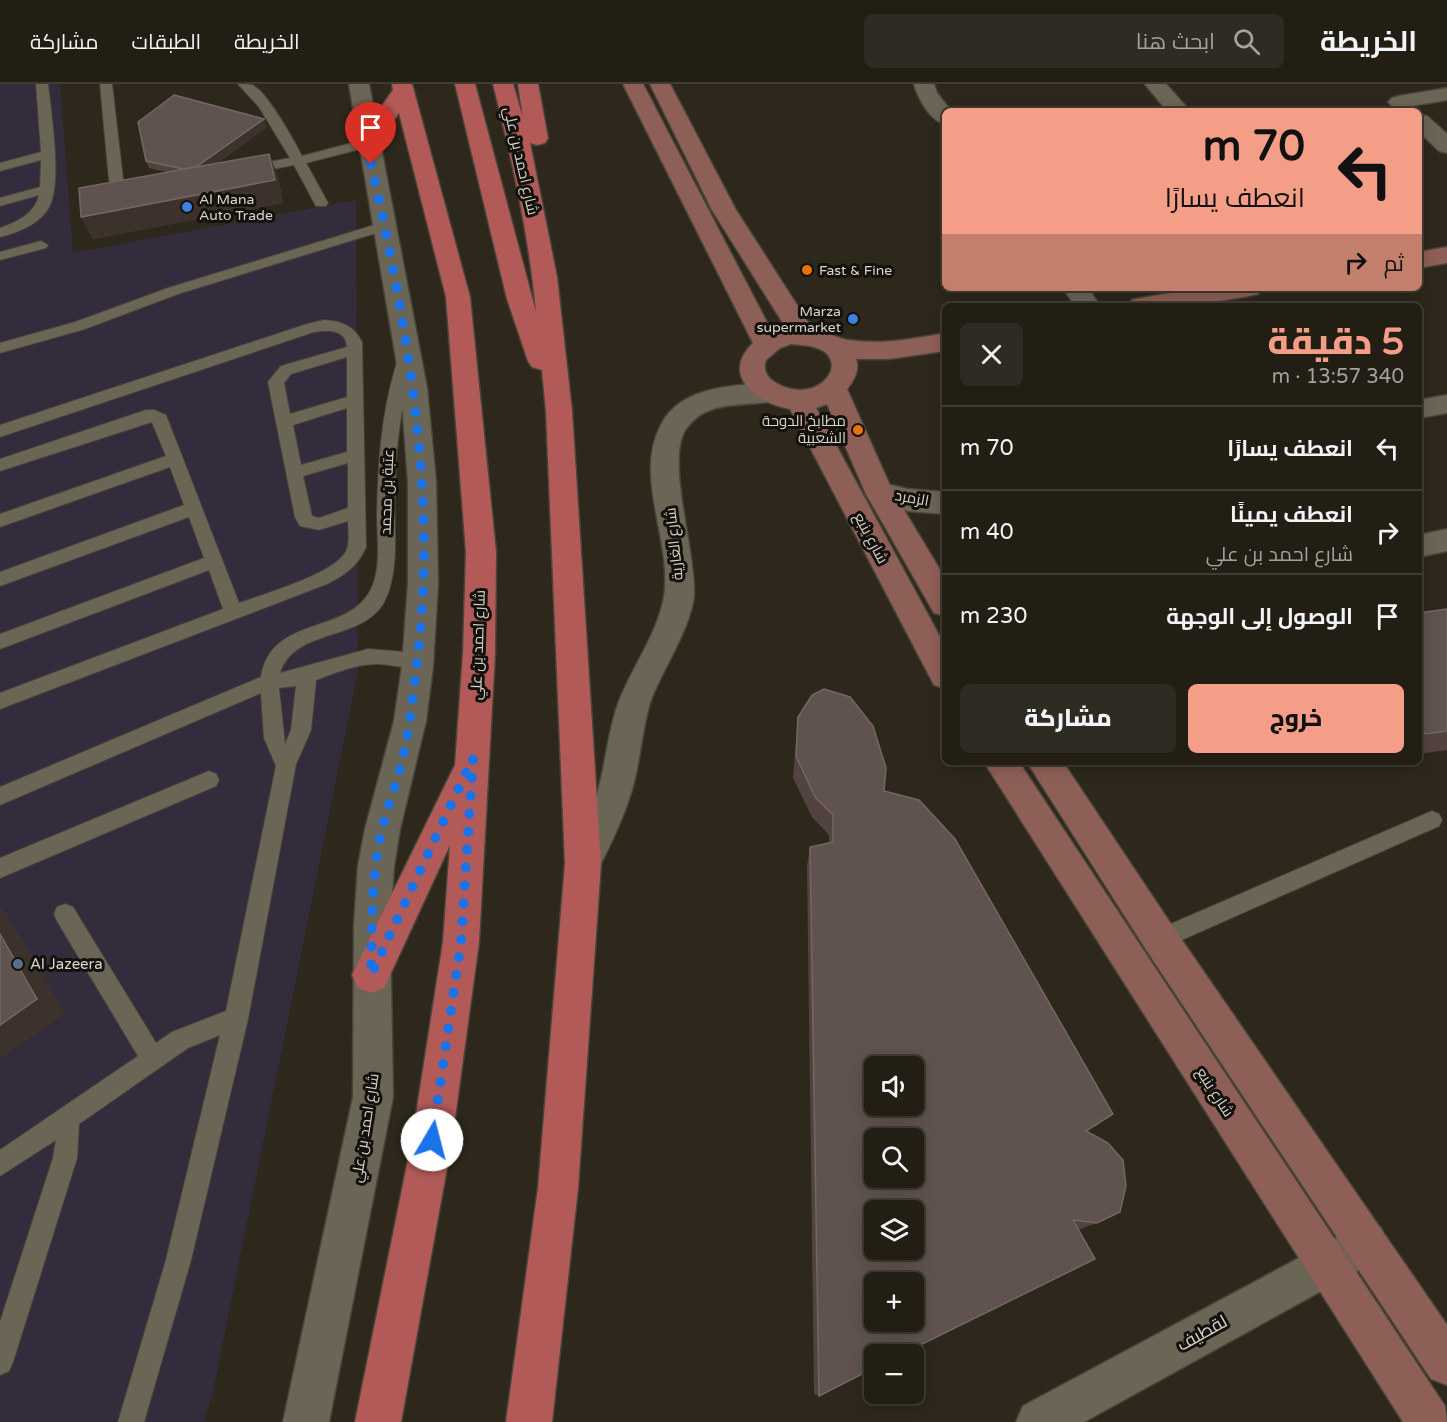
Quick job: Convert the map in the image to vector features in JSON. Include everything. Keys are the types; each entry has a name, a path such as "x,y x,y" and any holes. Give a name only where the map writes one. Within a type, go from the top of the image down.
{"main road":[{"path":"465,84 519,298 559,411"},
{"name":"شارع احمد بن علي","path":"503,84 521,150 545,277 559,411 580,774 582,864 558,1188 529,1422"},
{"path":"528,84 538,145 557,227 557,268 549,313"},
{"path":"367,143 403,87"},
{"name":"شارع احمد بن علي","path":"378,1422 432,1140 461,942 479,653 481,552 458,297 403,87"},
{"path":"371,975 473,758"}],"street":[{"name":"شارع احمد بن علي","path":"306,1422 373,1097 375,1011 371,975 372,917 377,854 386,812 402,762 410,721 418,661 423,586 423,499 409,350 367,143 359,84"},
{"path":"633,84 766,344"},
{"path":"660,84 714,190 804,336"},
{"path":"924,84 927,94 942,114"},
{"path":"1155,84 1176,108"},
{"path":"1397,101 1447,94"},
{"path":"1422,124 1447,146"},
{"path":"1422,259 1447,255"},
{"path":"1076,291 1086,303"},
{"path":"1162,303 1232,291"},
{"path":"887,353 838,385 812,398 785,396 755,378 752,369 753,359 766,344 783,337 818,338 833,346 887,353 942,343"},
{"path":"833,346 845,360 846,371 838,385"},
{"name":"شارع ينبع","path":"838,385 879,492 942,599"},
{"name":"شارع الغارية","path":"582,864 600,830 614,795 634,704 664,640 679,598 680,576 664,462 664,445 671,428 684,413 701,402 723,395 785,396"},
{"name":"شارع ينبع","path":"785,396 942,667"},
{"path":"1422,409 1447,404"},
{"name":"الزمرد","path":"879,492 908,500 942,502"},
{"path":"1422,545 1447,540"},
{"name":"شارع ينبع","path":"1003,765 1429,1422"},
{"path":"1046,765 1160,939 1447,1363"},
{"name":"لقطيف","path":"1039,1422 1366,1243"},
{"path":"1405,1385 1447,1370"}],"lane":[{"path":"0,233 24,223 43,206 47,189 42,84"},
{"path":"106,84 116,180 124,189 142,192 152,190"},
{"path":"244,84 255,91 321,203"},
{"path":"230,173 327,155 367,143"},
{"path":"0,167 46,155"},
{"path":"0,202 47,189"},
{"path":"690,194 714,190"},
{"path":"0,346 80,326 172,291 384,226"},
{"path":"0,256 41,245"},
{"path":"0,431 312,327 331,325 347,331 352,336 357,547 349,563 341,569 0,701"},
{"path":"354,350 281,374 276,382 303,517 306,521 319,524 356,512"},
{"name":"عتبة بن محمد","path":"270,681 275,658 295,640 350,621 372,608 378,599 384,582 388,444 397,384 409,350"},
{"path":"283,422 355,400"},
{"path":"0,465 150,415 160,419 233,611"},
{"path":"294,473 356,455"},
{"path":"0,521 176,459"},
{"path":"0,579 194,508"},
{"path":"0,642 214,561"},
{"path":"0,796 270,681 288,681 359,658 374,656 418,661"},
{"path":"131,1422 197,1190 237,1019 286,764 301,730 308,675"},
{"path":"270,681 274,743 278,754 286,764"},
{"path":"0,868 209,780"},
{"path":"1160,939 1432,820"},
{"path":"66,915 152,1058"},
{"path":"0,1164 180,1040 237,1019"},
{"path":"0,1362 65,1158 68,1137 67,1117"}],"shaded area":[{"path":"0,84 60,84 73,253 356,200 358,671 213,1392 204,1422 0,1422"}],"building":[{"path":"174,95 264,119 196,167 183,169 146,161 138,122"},
{"path":"269,154 275,180 81,217 79,188"},
{"path":"1447,609 1447,731 1425,734 1422,728 1422,613"},
{"path":"824,689 850,697 873,726 886,768 884,791 919,800 955,839 1113,1114 1086,1131 1108,1143 1123,1160 1126,1186 1120,1212 1097,1223 1073,1220 1095,1259 922,1344 864,1344 864,1373 819,1396 810,847 833,842 833,815 815,797 796,756 798,717 812,695"},
{"path":"0,934 37,999 0,1025"}],"place":[{"name":"Al Mana Auto Trade","path":"187,207"},
{"name":"Fast & Fine","path":"807,270"},
{"name":"Marza supermarket","path":"853,319"},
{"name":"مطابخ الدوحة الشعبية","path":"858,430"},
{"name":"Al Jazeera","path":"18,964"}],"route":[{"path":"371,164 411,363 423,499 424,544 418,661 410,721 402,762 386,812 376,865 371,975 473,758 461,942 432,1140"}]}
